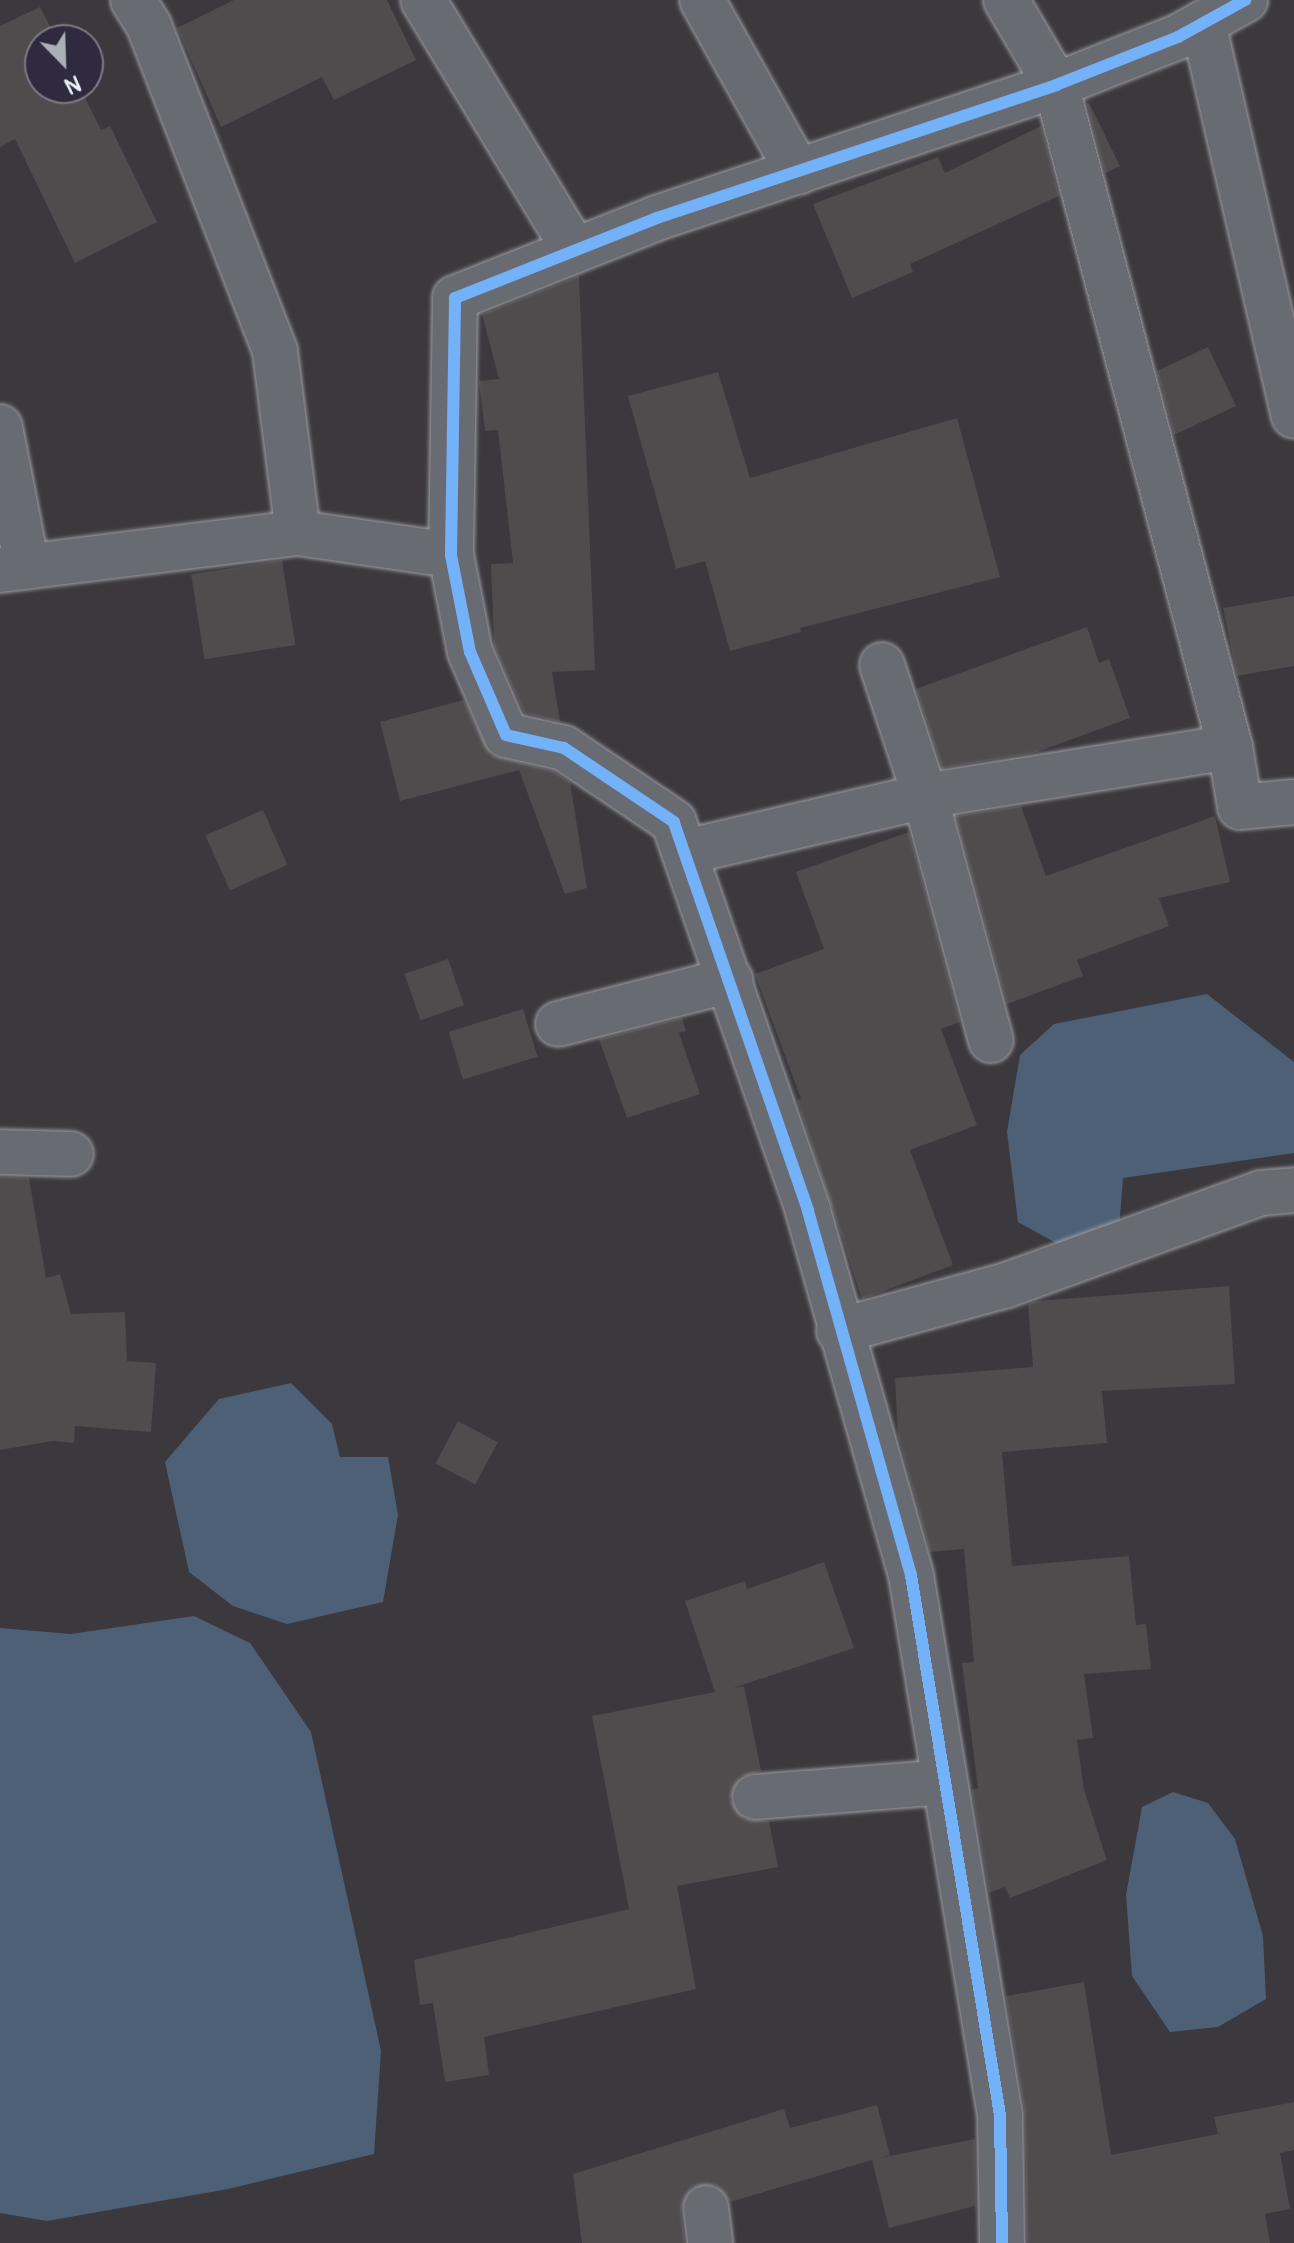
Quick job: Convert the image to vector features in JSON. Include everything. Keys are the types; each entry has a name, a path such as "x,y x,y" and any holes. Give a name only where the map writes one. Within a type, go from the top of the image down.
{"street":[{"path":"133,0 149,26 275,351 298,533"},
{"path":"423,0 575,251"},
{"path":"702,0 798,172"},
{"path":"1006,0 1056,85 1230,747 1240,807 1294,802"},
{"path":"1002,2243 1000,2115 911,1575 839,1331 808,1210 674,822 564,748 506,735 470,652 451,555 455,298 575,251 1056,85 1203,23 1245,0"},
{"path":"1203,23 1294,416"},
{"path":"0,427 13,568 298,533 451,555"},
{"path":"882,665 925,796 991,1040"},
{"path":"685,852 925,796 1230,747"},
{"path":"558,1024 730,980"},
{"path":"0,1152 71,1154"},
{"path":"839,1331 1004,1286 1261,1193 1294,1190"},
{"path":"755,1797 944,1782"}],"water":[{"path":"1207,994 1294,1062 1294,1153 1123,1178 1118,1243 1058,1244 1018,1222 1007,1132 1020,1055 1054,1024"},
{"path":"291,1383 332,1424 340,1457 388,1457 398,1515 383,1602 287,1624 233,1606 189,1572 165,1462 219,1399"},
{"path":"194,1616 250,1643 311,1732 381,2051 374,2154 228,2189 47,2221 0,2213 0,1628 71,1634"},
{"path":"1173,1792 1208,1803 1235,1839 1263,1936 1266,1999 1218,2027 1170,2032 1132,1976 1126,1895 1142,1807"}],"building":[{"path":"234,0 387,0 416,60 334,100 322,77 221,127 177,28"},
{"path":"40,7 49,24 24,24 24,104 88,104 101,130 110,126 157,222 75,263 15,139 0,147 0,26"},
{"path":"1087,104 1120,166 1105,173"},
{"path":"1041,126 1059,196 910,264 913,272 852,298 813,204 938,157 945,173"},
{"path":"579,276 595,670 552,672 560,722 524,713 494,646 491,564 513,563 498,430 485,431 479,381 499,379 482,314"},
{"path":"1208,347 1236,406 1174,435 1157,371"},
{"path":"718,372 750,478 957,418 1000,577 800,628 801,632 730,651 705,561 676,569 628,396"},
{"path":"282,560 295,645 205,659 191,574"},
{"path":"1294,596 1294,666 1237,676 1223,608"},
{"path":"1087,627 1099,663 1109,659 1130,718 1034,753 942,768 916,689"},
{"path":"464,700 491,755 554,771 570,782 587,888 565,894 519,770 400,801 380,722"},
{"path":"1021,806 1046,876 1215,816 1230,882 1159,898 1169,926 1077,960 1083,976 1007,1004 956,816"},
{"path":"263,810 287,865 230,890 205,836"},
{"path":"909,832 960,1022 941,1029 977,1125 910,1150 953,1265 862,1299 797,1100 801,1099 755,974 824,949 796,872"},
{"path":"448,959 464,1005 420,1020 405,974"},
{"path":"523,1009 538,1057 463,1080 448,1032"},
{"path":"682,1018 686,1031 679,1033 700,1094 627,1118 599,1039"},
{"path":"0,1177 29,1178 46,1278 60,1274 71,1314 125,1312 127,1361 156,1363 151,1432 75,1426 74,1443 53,1441 0,1450"},
{"path":"1229,1286 1235,1384 1102,1391 1107,1443 1002,1452 1012,1566 1129,1556 1136,1625 1146,1624 1151,1669 1084,1674 1093,1738 1077,1740 1084,1790 1107,1860 1010,1898 1005,1887 989,1893 972,1790 978,1788 962,1663 974,1662 964,1549 930,1552 898,1435 895,1378 1033,1367 1028,1304 1037,1301"},
{"path":"458,1421 498,1442 475,1485 435,1463"},
{"path":"824,1562 854,1648 733,1688 744,1686 761,1771 740,1777 730,1800 744,1819 769,1821 778,1867 677,1886 696,1989 484,2037 489,2075 445,2082 433,2003 420,2005 414,1960 629,1909 592,1716 715,1692 685,1601 745,1581 747,1589"},
{"path":"1084,1982 1111,2155 1218,2134 1214,2117 1294,2102 1294,2150 1280,2153 1290,2209 1265,2214 1270,2243 1027,2243 1025,2115 1006,1996"},
{"path":"877,2105 890,2155 879,2158 975,2139 976,2211 975,2206 889,2228 872,2160 730,2202 715,2185 692,2188 681,2210 685,2243 582,2243 573,2174 784,2109 790,2128"}],"cycle path":[{"path":"1002,2243 1000,2115 911,1575 808,1210 674,822 564,748 506,735 470,652 451,555 455,298 657,218 1056,85 1178,37 1245,0"}]}
